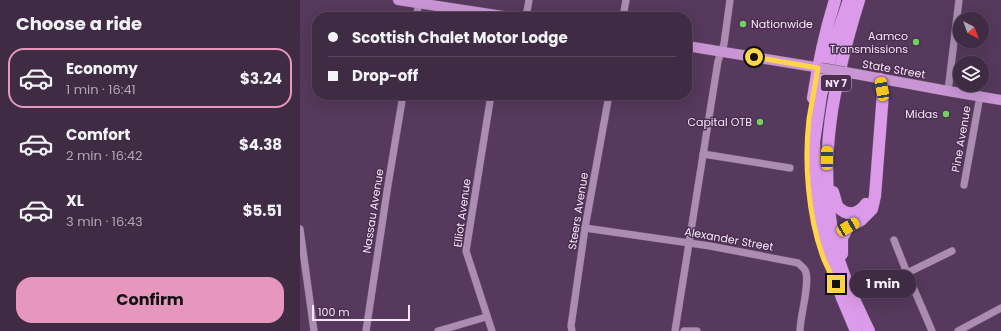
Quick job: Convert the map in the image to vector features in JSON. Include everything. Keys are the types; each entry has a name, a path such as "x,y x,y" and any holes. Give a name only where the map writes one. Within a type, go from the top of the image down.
{"highway":[{"path":"835,0 826,28 809,120 807,169 810,199 816,233 823,258 846,293"},
{"name":"NY 7","path":"849,0 834,44 821,95 814,142 817,203 826,250 846,293 869,331"},
{"name":"NY 7","path":"856,331 835,247 828,200 827,147 835,90 846,42 859,0"},
{"path":"846,293 842,238 848,227 861,220 872,209 875,196 883,93 880,79"},
{"path":"827,168 837,206 849,214 855,214 861,210 866,204 870,194 876,92 880,79"}],"main road":[{"path":"398,0 433,3 480,12"},
{"name":"State Street","path":"692,47 1001,100"}],"street":[{"path":"527,12 529,0"},
{"path":"624,12 626,0"},
{"path":"675,331 718,61 730,0"},
{"path":"948,92 959,0"},
{"path":"417,12 419,3"},
{"name":"Pine Avenue","path":"964,185 980,96"},
{"name":"Nassau Avenue","path":"366,331 402,100"},
{"name":"Elliot Avenue","path":"490,100 466,251 486,317 492,331"},
{"name":"Steers Avenue","path":"572,331 571,326 585,228 608,100"},
{"path":"703,154 790,168"},
{"name":"Alexander Street","path":"585,228 710,246 798,263 804,268 807,276 800,331"},
{"path":"300,229 314,331"},
{"path":"894,240 932,331"},
{"path":"907,273 952,250"},
{"path":"958,331 1001,308"},
{"path":"438,331 486,317"},
{"path":"684,331 697,331"}],"place":[{"name":"Nationwide","path":"743,24"},
{"name":"Aamco Transmissions","path":"916,42"},
{"name":"Midas","path":"946,114"},
{"name":"Capital OTB","path":"760,122"}],"route":[{"path":"754,57 818,68 809,120 807,169 808,184 816,233 823,258 836,284"}]}
